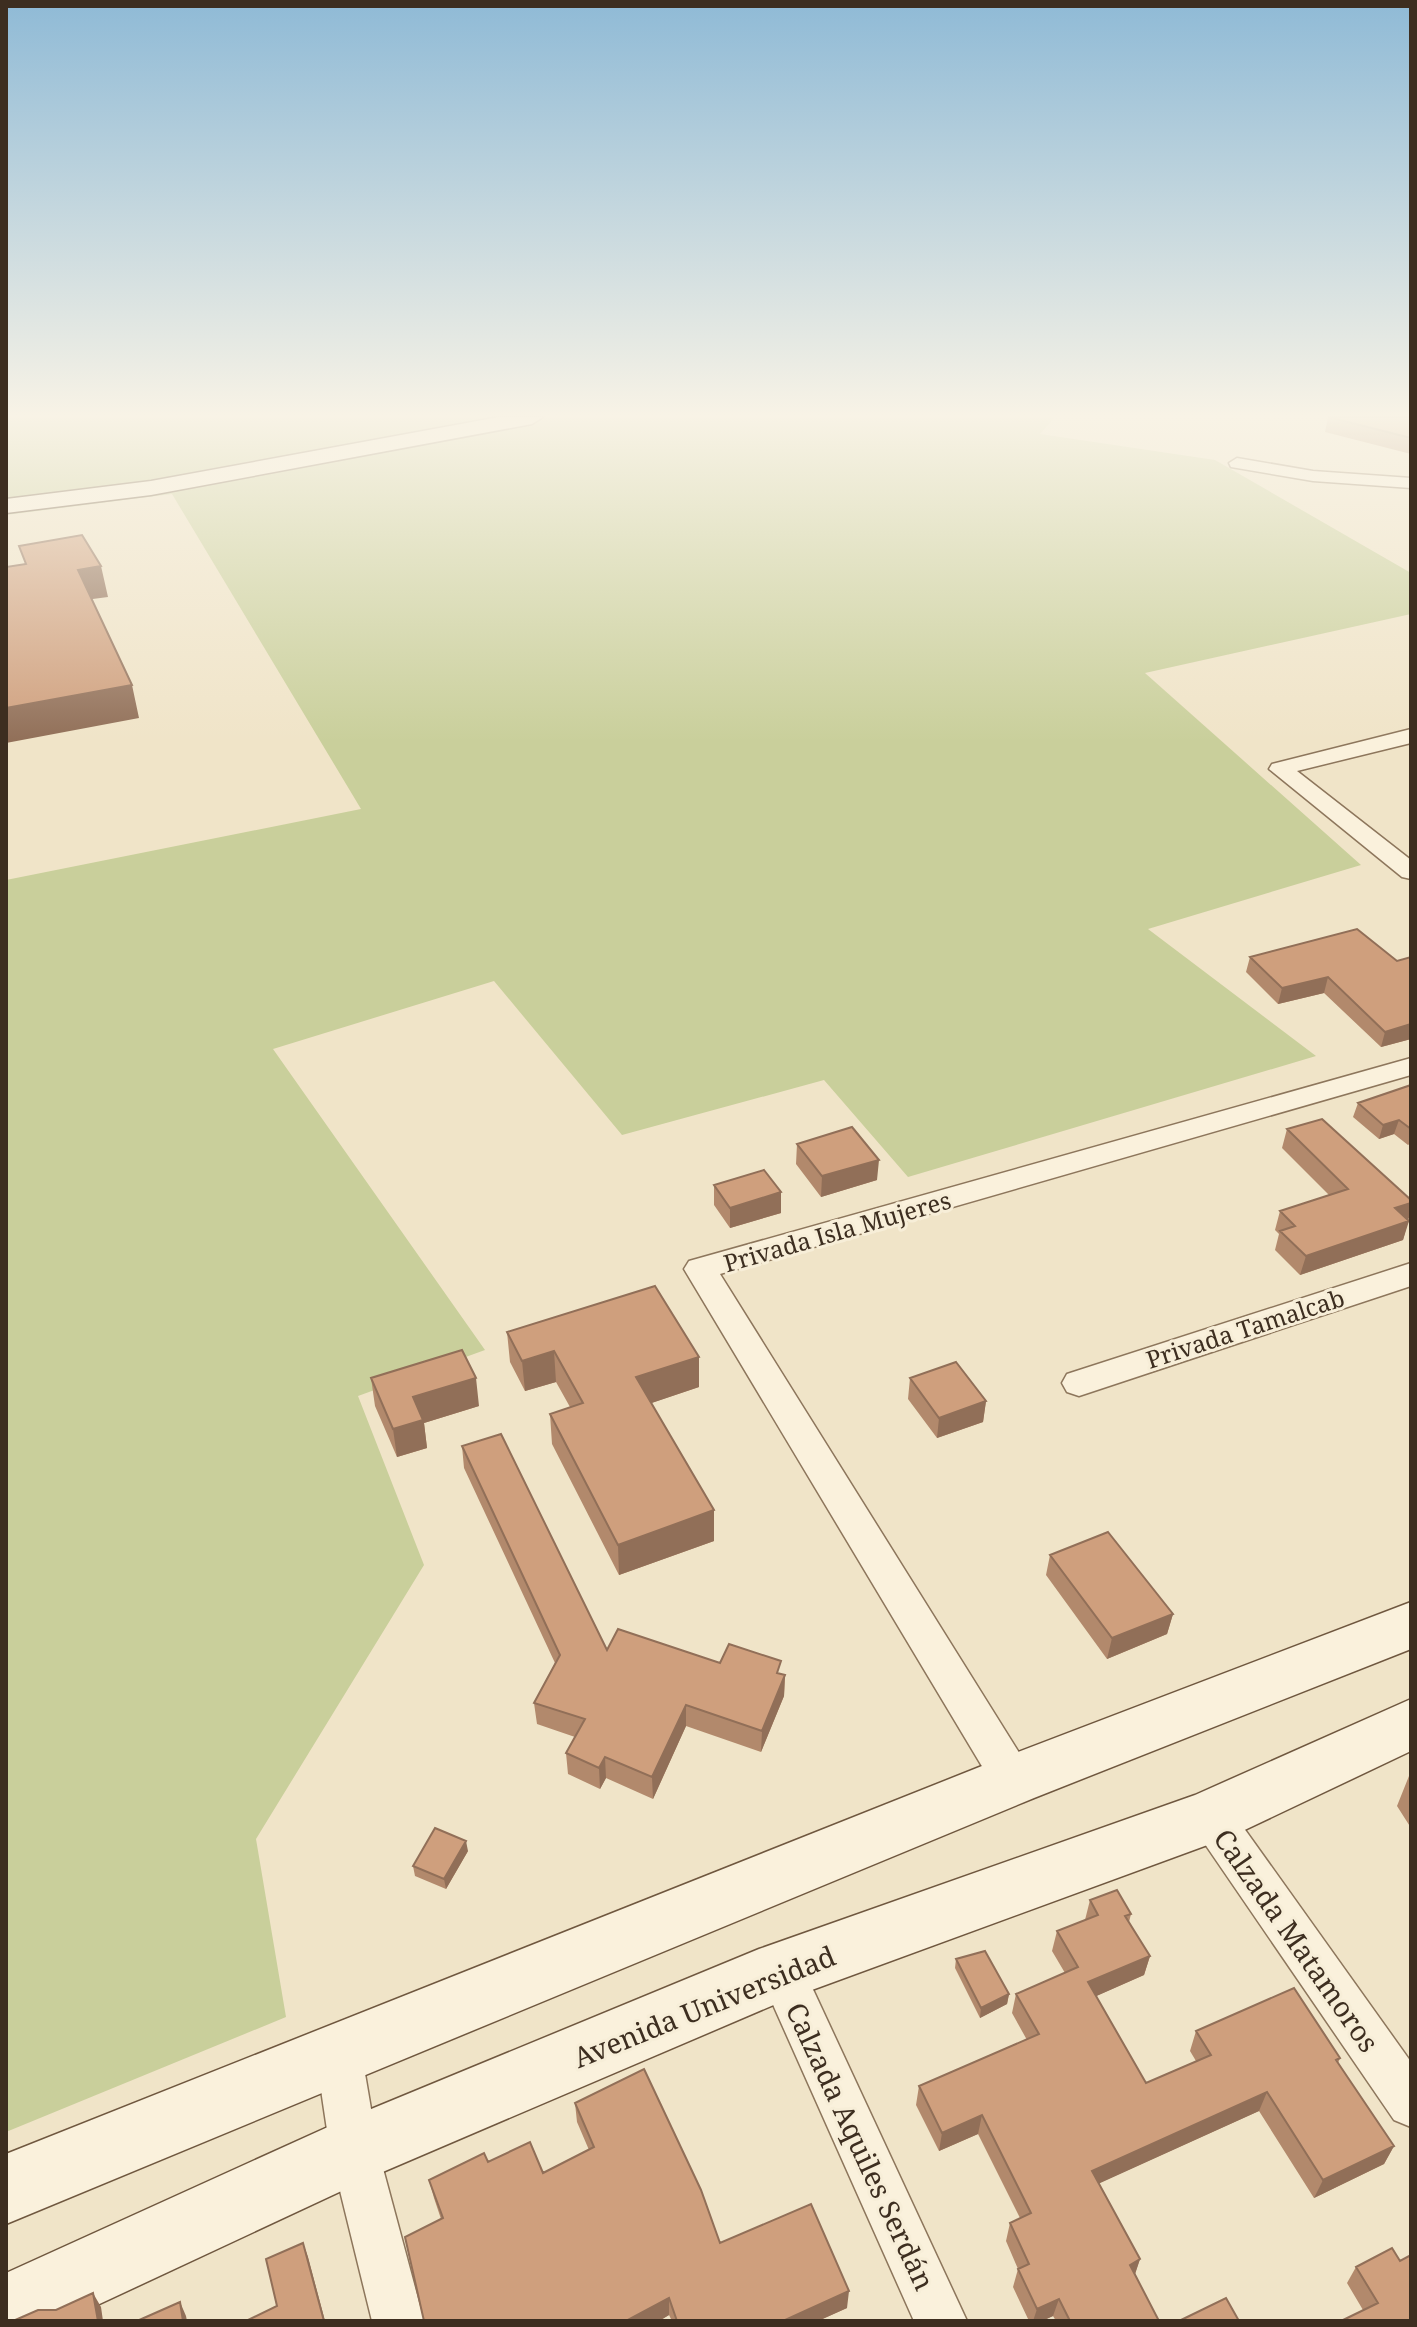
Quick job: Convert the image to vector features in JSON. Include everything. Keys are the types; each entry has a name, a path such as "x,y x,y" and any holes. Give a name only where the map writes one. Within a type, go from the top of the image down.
{"main road":[{"path":"6,2189 1013,1780 1411,1625"},
{"name":"Avenida Universidad","path":"6,2310 354,2150 781,1971 1211,1817 1411,1724"}],"street":[{"path":"1411,736 1280,769 1411,872"},
{"name":"Privada Isla Mujeres","path":"1013,1780 700,1269 1411,1066"},
{"name":"Privada Tamalcab","path":"1079,1383 1411,1274"},
{"name":"Calzada Matamoros","path":"1211,1817 1411,2103"},
{"name":"Calzada Aquiles Serdán","path":"781,1971 941,2321"},
{"path":"339,2056 354,2150 398,2321"}],"green space":[{"path":"191,526 1329,526 1411,573 1411,614 1145,673 1361,865 1148,929 1316,1056 908,1177 824,1080 622,1135 494,981 273,1049 485,1350 358,1396 424,1565 256,1839 286,2017 6,2132 6,880 361,809"}],"building":[{"path":"82,535 101,566 78,570 132,685 6,708 6,567 26,564 19,546"},
{"path":"1357,929 1397,961 1411,957 1411,1024 1385,1032 1328,977 1282,988 1250,957"},
{"path":"1411,1085 1411,1129 1399,1120 1383,1125 1358,1103"},
{"path":"1322,1119 1411,1200 1411,1203 1395,1208 1409,1221 1306,1256 1280,1231 1295,1226 1280,1211 1348,1189 1287,1129"},
{"path":"852,1127 879,1160 822,1176 797,1144"},
{"path":"764,1170 781,1192 730,1208 714,1185"},
{"path":"655,1286 699,1357 636,1377 714,1510 618,1545 550,1414 583,1403 554,1351 522,1361 507,1332"},
{"path":"462,1350 476,1378 413,1397 423,1420 393,1429 371,1378"},
{"path":"956,1362 986,1401 939,1418 910,1378"},
{"path":"501,1434 607,1650 618,1629 720,1663 729,1644 781,1661 777,1673 785,1675 762,1731 686,1705 652,1777 605,1757 599,1768 566,1753 585,1719 534,1703 560,1655 462,1446"},
{"path":"1108,1532 1173,1614 1112,1638 1050,1555"},
{"path":"435,1828 466,1841 444,1879 413,1866"},
{"path":"1117,1890 1131,1914 1125,1916 1150,1956 1088,1982 1146,2083 1211,2055 1196,2031 1294,1988 1340,2058 1336,2060 1394,2146 1323,2180 1267,2092 1092,2171 1140,2259 1130,2265 1159,2321 1070,2321 1059,2299 1037,2309 1018,2269 1029,2264 1010,2223 1031,2213 982,2115 942,2133 919,2086 1039,2034 1016,1994 1078,1967 1057,1931 1098,1915 1090,1900"},
{"path":"985,1951 1009,1994 981,2008 956,1959"},
{"path":"644,2069 701,2190 720,2243 811,2204 849,2291 783,2321 677,2321 669,2298 626,2321 424,2321 405,2237 443,2218 429,2180 484,2153 488,2162 530,2142 543,2173 594,2147 575,2103"},
{"path":"303,2243 324,2321 246,2321 277,2306 266,2259"},
{"path":"1392,2248 1400,2261 1411,2255 1411,2321 1341,2321 1378,2303 1356,2267"},
{"path":"93,2293 98,2321 13,2321 38,2310 56,2310"},
{"path":"1226,2298 1239,2321 1179,2321"},
{"path":"180,2302 183,2321 137,2321"}]}
